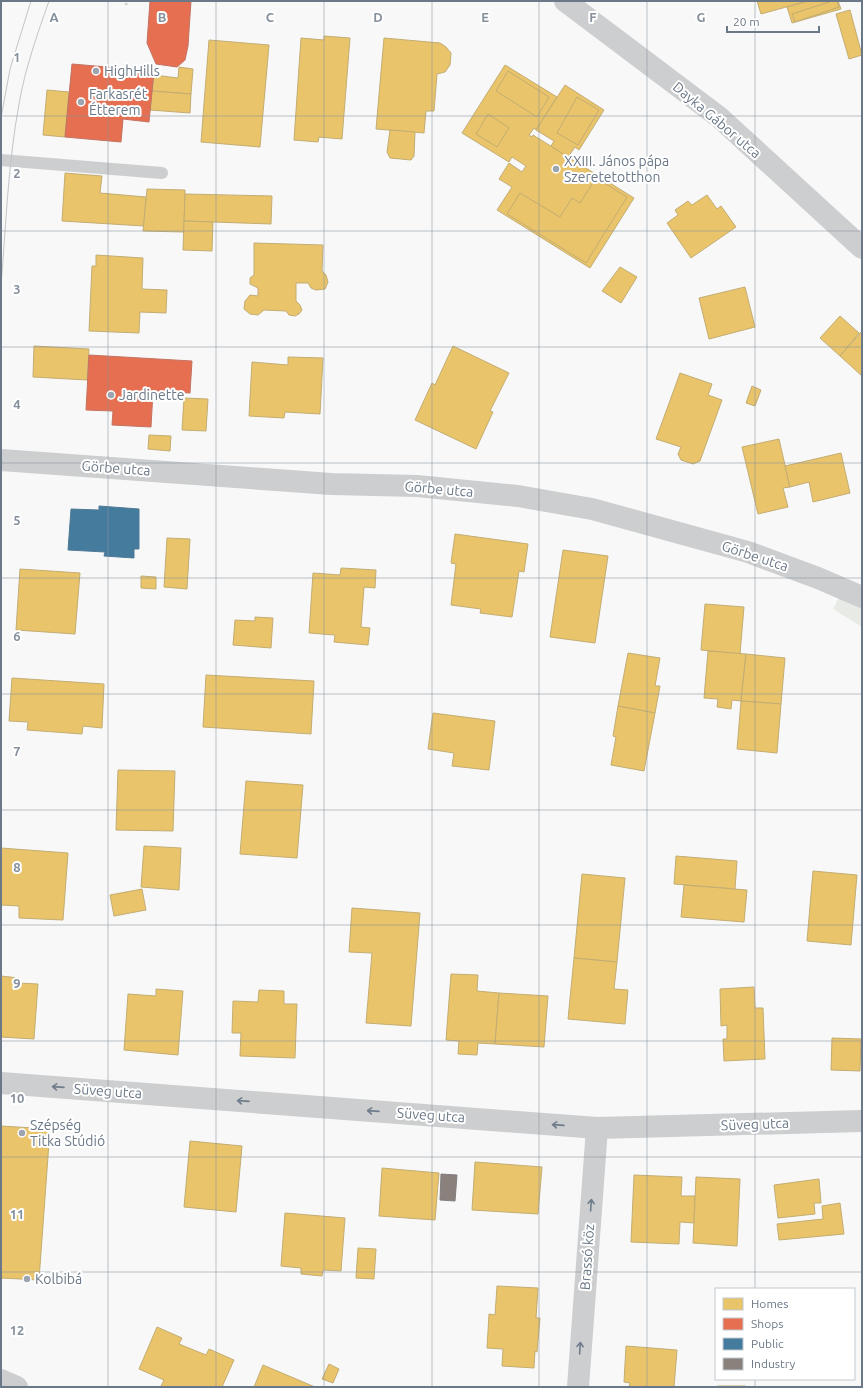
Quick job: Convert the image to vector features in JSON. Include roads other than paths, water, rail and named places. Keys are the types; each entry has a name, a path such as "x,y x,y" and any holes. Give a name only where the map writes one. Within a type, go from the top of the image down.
{"street":[{"name":"Dayka Gábor utca","path":"565,1 719,117 862,248"},
{"name":"Görbe utca","path":"1,460 331,484 417,486 518,496 592,509 748,552 818,578 862,597"},
{"name":"Süveg utca","path":"1,1083 597,1128 862,1121"},
{"name":"Brassó köz","path":"578,1387 597,1128"},
{"path":"1,1380 17,1387"}],"lane":[{"path":"1,160 162,173"}],"tram line":[{"path":"1,118 10,69 31,1"},
{"path":"1,286 15,127 28,65 49,1"}],"place":[{"name":"HighHills","path":"96,71"},
{"name":"Farkasrét Étterem","path":"81,102"},
{"name":"XXIII. János pápa Szeretetotthon","path":"556,169"},
{"name":"Jardinette","path":"111,395"},
{"name":"Szépség Titka Stúdió","path":"22,1133"},
{"name":"Kolbibá","path":"27,1279"}]}
